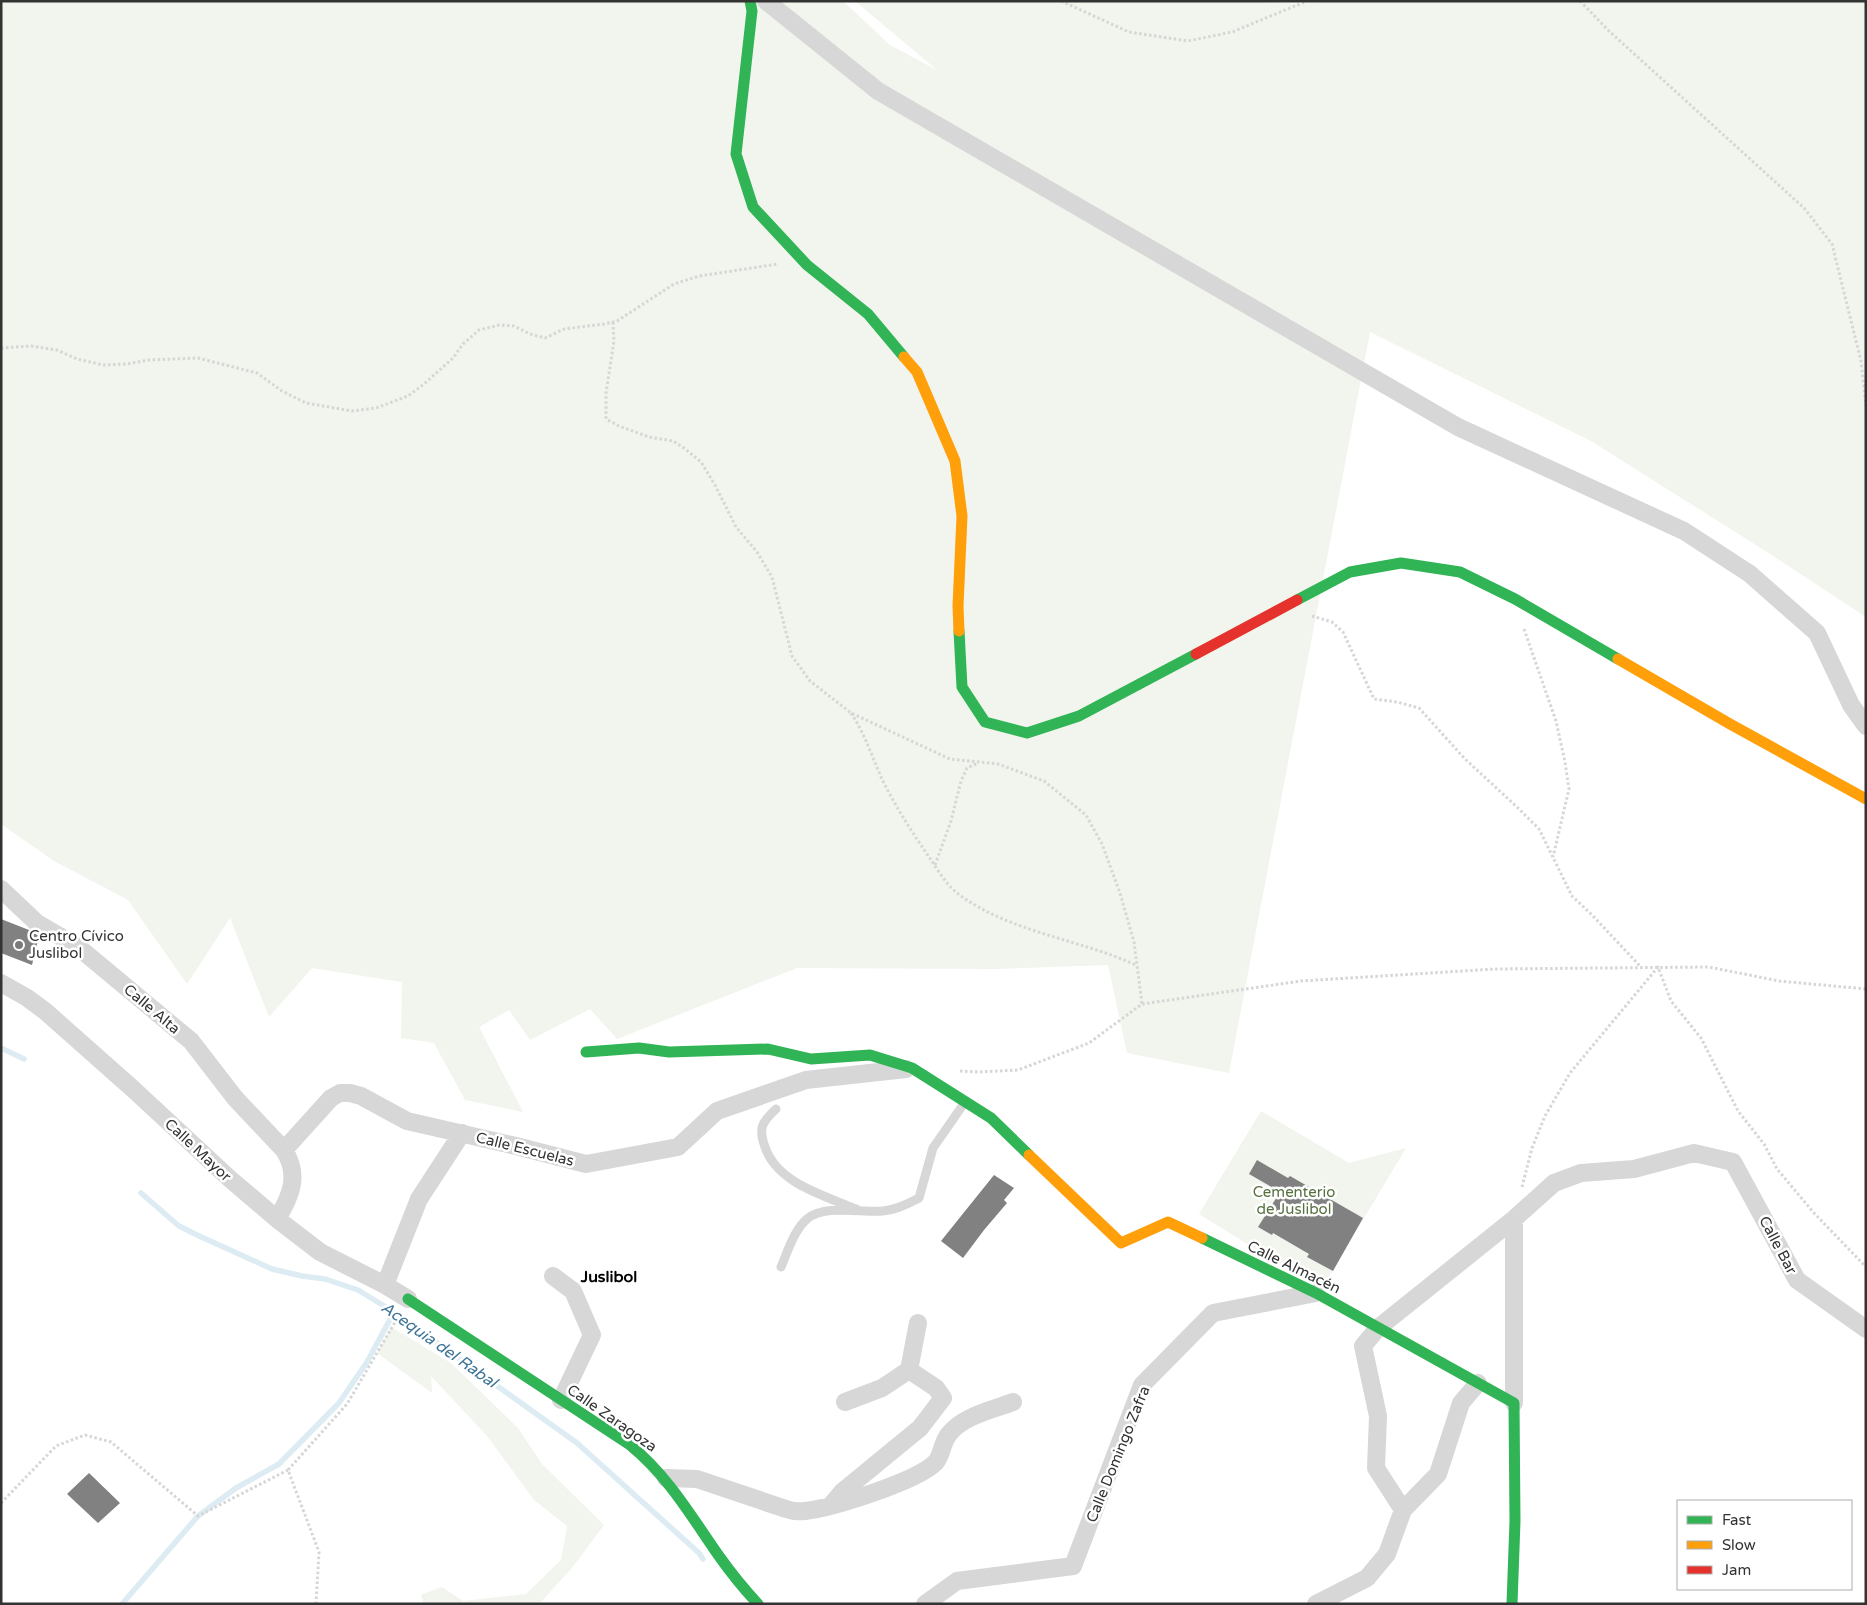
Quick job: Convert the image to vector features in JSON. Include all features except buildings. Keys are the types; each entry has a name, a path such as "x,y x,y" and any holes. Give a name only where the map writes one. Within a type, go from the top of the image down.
{"street":[{"path":"750,1 752,11 736,154 753,207 799,257 868,314 917,372 955,461 962,516 958,606 962,687 985,722 1026,732 1079,716 1350,572 1401,563 1460,572 1515,599 1730,724 1866,799"},
{"path":"766,1 878,91 1458,427 1684,531 1742,569 1817,633 1851,705 1866,726"},
{"name":"Calle Alta","path":"1,889 37,923 78,947 191,1042 235,1098 284,1150"},
{"name":"Calle Mayor","path":"1,983 26,997 44,1011 133,1089 230,1180 277,1219 320,1252 386,1285 408,1299"},
{"name":"Calle Almacén","path":"586,1052 639,1048 669,1052 768,1049 811,1059 870,1055 912,1068 991,1118 1121,1243 1168,1222 1316,1293 1514,1403"},
{"name":"Calle Escuelas","path":"284,1150 331,1098 340,1093 350,1093 361,1096 407,1121 586,1164 678,1147 717,1111 806,1080 912,1068"},
{"path":"386,1285 419,1199 462,1133"},
{"path":"277,1219 288,1201 292,1188 292,1170 289,1158 284,1150"},
{"name":"Calle Bar","path":"1514,1219 1554,1183 1580,1173 1634,1169 1694,1153 1733,1162 1797,1280 1866,1329"},
{"path":"1403,1510 1376,1468 1378,1416 1363,1346 1378,1328 1514,1219"},
{"path":"1512,1604 1515,1521 1514,1219"},
{"path":"553,1276 573,1290 592,1335 561,1400"},
{"name":"Calle Domingo Zafra","path":"925,1604 957,1581 1073,1566 1142,1385 1213,1313 1316,1293"},
{"name":"Calle Zaragoza","path":"408,1299 647,1458 666,1478 686,1504 730,1572 758,1604"},
{"path":"845,1402 882,1388 909,1370 918,1323"},
{"path":"831,1505 842,1492 920,1428 942,1398 936,1388 909,1370"},
{"path":"1316,1604 1367,1578 1387,1554 1403,1510 1438,1474 1461,1403 1478,1383"},
{"path":"666,1478 697,1479 803,1512 875,1492 903,1481 937,1461 946,1439 957,1427 974,1416 1013,1402"}],"lane":[{"path":"781,1267 794,1238 807,1219 819,1213 837,1210 883,1211 903,1206 919,1198 934,1148 965,1102"},
{"path":"776,1110 766,1118 762,1125 761,1136 768,1155 783,1173 810,1190 860,1210"}],"path":[{"path":"1061,1 1129,32 1188,41 1232,32 1307,1"},
{"path":"1580,1 1608,32 1804,208 1832,244 1860,361 1866,406"},
{"path":"1,348 31,346 57,350 77,359 103,365 149,360 198,358 257,374 282,391 306,403 352,411 376,408 408,396 453,358 463,344 479,330 499,325 514,326 530,334 545,338 564,328 612,322 674,284 700,276 781,263 799,257"},
{"path":"612,322 614,341 606,393 606,419 619,426 649,436 673,441 701,462 736,526 772,577 792,656 810,681 851,713 950,759 1005,766 1044,781 1086,815 1102,844 1120,893 1134,942 1142,1004"},
{"path":"1515,599 1518,615 1546,688 1556,721 1569,789 1553,858"},
{"path":"1284,608 1332,622 1343,632 1374,699 1398,702 1419,708 1465,759 1539,829 1572,896 1641,967"},
{"path":"851,713 863,733 890,796 935,865 956,892 1001,918 1049,936 1113,954 1137,966"},
{"path":"935,865 951,821 961,782 967,768 978,762"},
{"path":"1514,1219 1532,1148 1545,1116 1570,1073 1658,967"},
{"path":"1658,967 1672,1001 1701,1038 1738,1111 1764,1144 1777,1169 1814,1212 1866,1267"},
{"path":"959,1071 1018,1070 1089,1043 1142,1004 1301,981 1495,969 1709,967 1779,980 1866,990"},
{"path":"1,1502 56,1446 85,1435 111,1442 198,1516 288,1470 347,1404 395,1322"},
{"path":"288,1470 319,1552 316,1604"}],"green space":[{"path":"1,1 843,1 890,45 937,70 855,1 1245,1 1301,4 1324,1 1866,1 1866,617 1591,441 1370,332 1229,1073 1127,1053 1108,965 998,969 797,968 617,1039 590,1009 530,1040 509,1010 479,1027 523,1112 465,1100 434,1043 401,1038 402,982 312,968 269,1017 230,918 187,984 128,900 54,861 1,824"},
{"name":"Cementerio de Juslibol","path":"1261,1111 1349,1163 1406,1148 1321,1290 1199,1214"},
{"path":"391,1327 451,1363 518,1428 542,1464 604,1525 572,1568 539,1604 424,1604 421,1595 442,1587 463,1601 526,1594 561,1560 567,1526 534,1500 487,1436 431,1376 432,1393 377,1353"}],"waterway":[{"path":"1,1048 24,1059"},
{"name":"Acequia del Rabal","path":"141,1193 179,1226 197,1235 272,1269 325,1279 358,1290 394,1312 577,1443 699,1553 703,1559"},
{"path":"122,1604 198,1516 236,1488 279,1464 339,1403 367,1362 394,1312"}],"traffic: fast":[{"path":"750,1 752,11 736,154 753,207 807,265 868,314 904,357"},
{"path":"1297,600 1350,572 1401,563 1460,572 1515,599 1618,659"},
{"path":"959,631 962,687 985,722 1027,733 1079,716 1196,654"},
{"path":"586,1052 639,1048 669,1052 768,1049 811,1059 870,1055 912,1068 991,1118 1029,1155"},
{"path":"1202,1238 1316,1293 1514,1403 1515,1521 1512,1604"},
{"path":"408,1299 630,1445 644,1457 689,1511 728,1569 758,1604"}],"traffic: slow":[{"path":"904,357 917,372 955,461 962,516 958,606 959,631"},
{"path":"1618,659 1730,724 1866,799"},
{"path":"1029,1155 1121,1243 1168,1222 1202,1238"}],"traffic: jam":[{"path":"1196,654 1297,600"}],"place":[{"name":"Centro Cívico Juslibol","path":"19,945"}],"district":[{"name":"Juslibol","path":"609,1277"}]}
